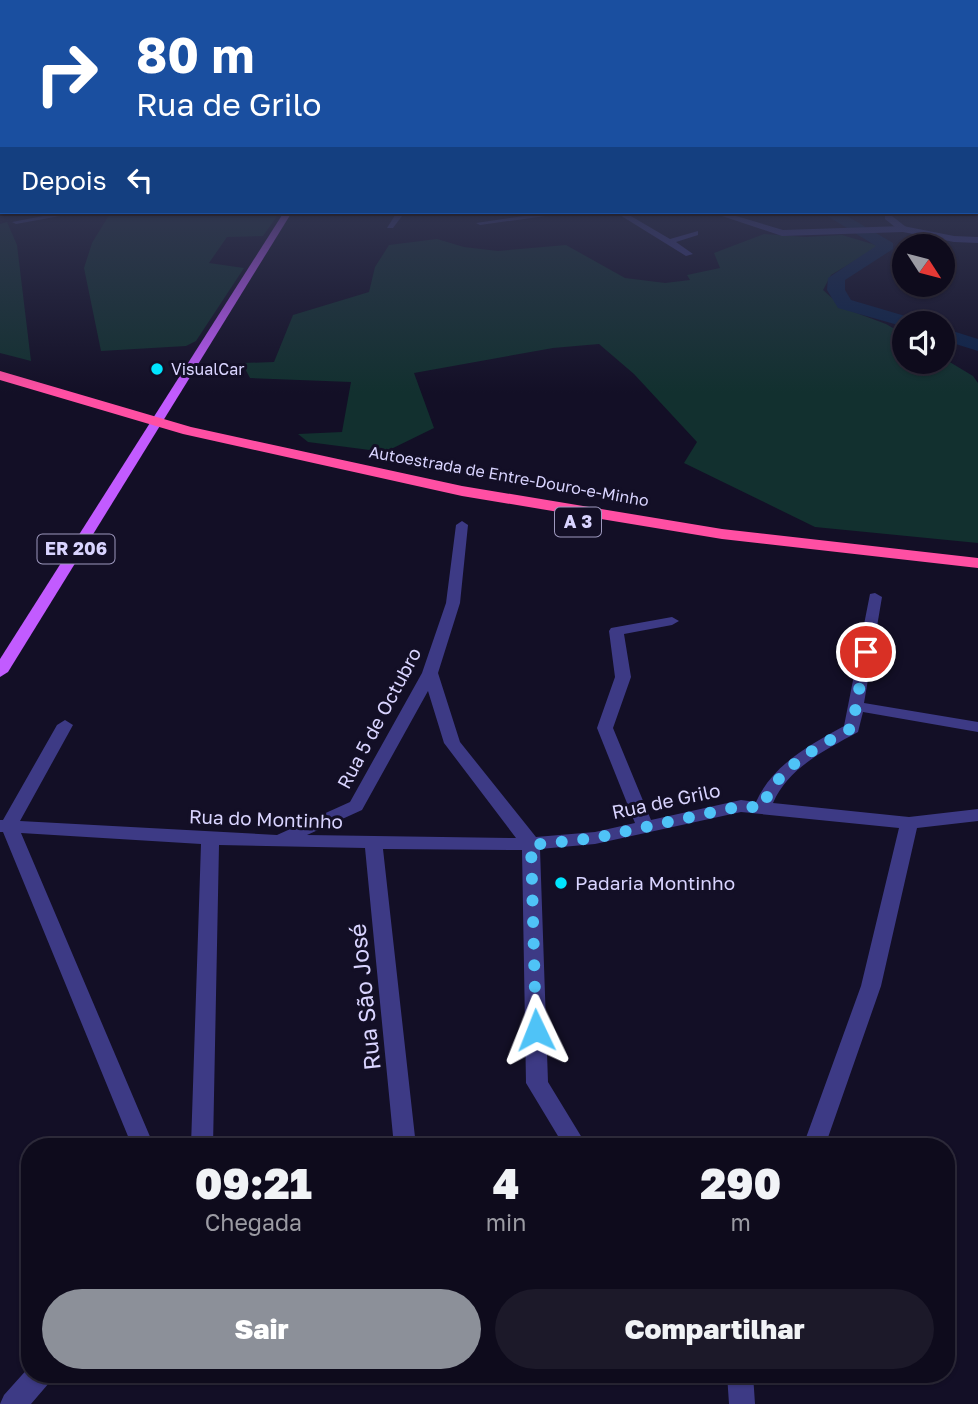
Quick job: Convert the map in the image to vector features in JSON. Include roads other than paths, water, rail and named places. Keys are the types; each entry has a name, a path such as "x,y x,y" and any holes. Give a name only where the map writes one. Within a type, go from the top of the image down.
{"highway":[{"name":"Autoestrada de Entre-Douro-e-Minho","path":"0,375 121,419"},
{"name":"Autoestrada de Entre-Douro-e-Minho","path":"0,388 185,437 478,506 720,546 978,576"},
{"name":"Autoestrada de Entre-Douro-e-Minho","path":"185,437 462,491 722,534 978,563"}],"main road":[{"name":"ER 206","path":"0,671 256,263"}],"street":[{"name":"Rua 5 de Octubro","path":"279,842 356,806 430,673 453,603 462,525"},
{"path":"762,808 767,793 797,760 852,728 875,597"},
{"path":"645,827 605,728 623,677 617,631 672,621"},
{"path":"430,673 452,743 531,845 537,1083 571,1138"},
{"path":"856,706 978,727"},
{"path":"65,725 4,826 140,1138"},
{"name":"Rua de Grilo","path":"531,845 595,838 741,806 909,823 978,815"},
{"path":"817,1138 871,985 909,823"},
{"name":"Rua do Montinho","path":"4,826 279,842 531,845"},
{"path":"202,1138 210,838"},
{"name":"Rua São José","path":"374,844 404,1138"},
{"path":"13,1404 32,1383"},
{"path":"741,1383 742,1404"}],"waterway":[{"path":"861,263 837,278 836,290 844,304 892,318"},
{"path":"955,338 978,345"}],"place":[{"name":"VisualCar","path":"157,369"},
{"name":"Padaria Montinho","path":"561,883"}]}
